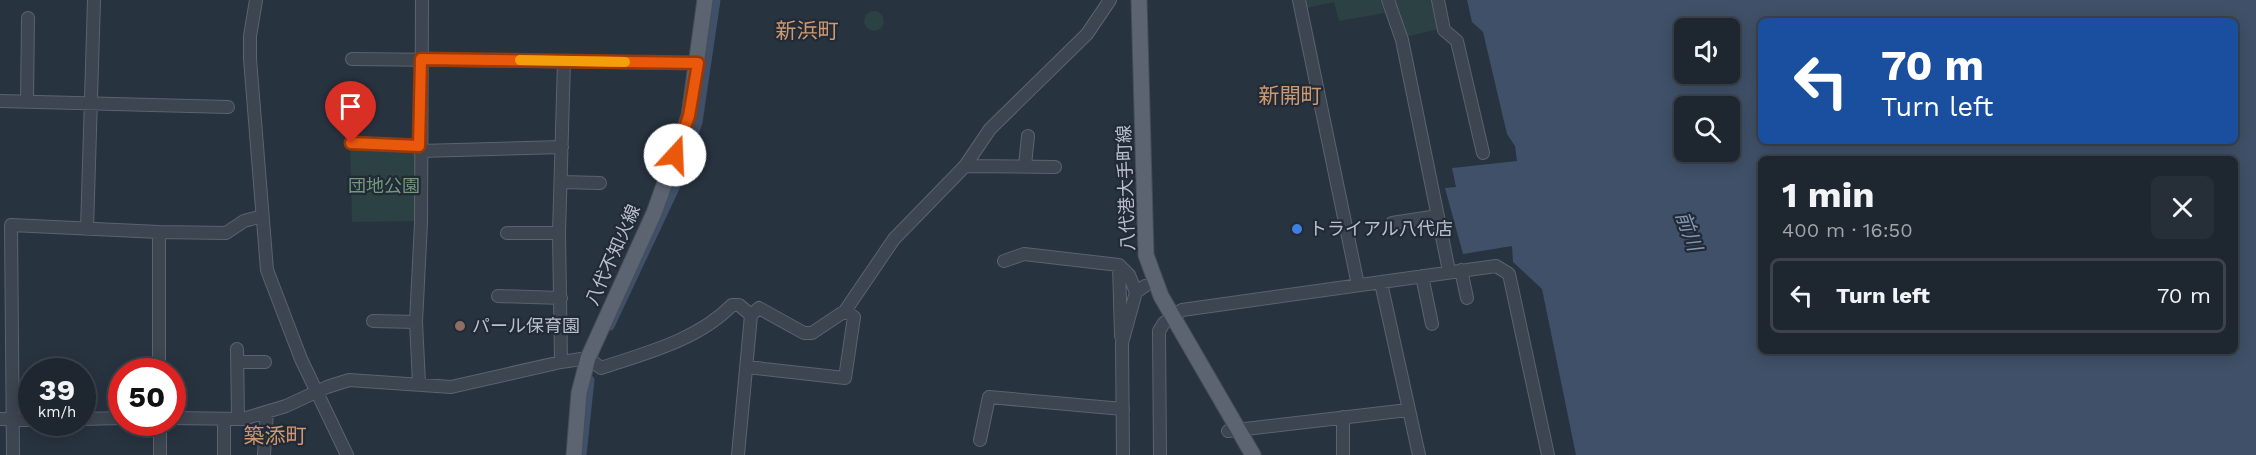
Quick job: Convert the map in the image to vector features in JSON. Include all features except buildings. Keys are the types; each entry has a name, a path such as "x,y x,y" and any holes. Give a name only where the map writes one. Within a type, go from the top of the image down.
{"main road":[{"name":"八代不知火線","path":"574,455 579,393 588,358 654,213 689,116 705,0"},
{"name":"八代港大手町線","path":"1131,0 1135,234 1141,289 1168,319"},
{"name":"八代港大手町線","path":"1139,0 1146,255 1168,319 1233,430 1253,455"},
{"name":"八代港大手町線","path":"1233,430 1242,455"}],"street":[{"path":"87,229 93,0"},
{"path":"256,0 250,36 250,59 267,270 302,359 347,455"},
{"path":"419,383 416,322 421,223 422,0"},
{"path":"738,455 751,315 759,308 804,333 812,333 845,311 894,239 965,166 990,129 1087,34 1110,0"},
{"path":"1299,0 1358,285"},
{"path":"1388,0 1402,40 1438,216 1455,271 1467,298"},
{"path":"1438,0 1444,30 1457,41 1483,153"},
{"path":"27,102 28,18"},
{"path":"352,58 698,63"},
{"path":"561,362 559,233 564,61"},
{"path":"0,101 228,107"},
{"path":"1025,165 1028,136"},
{"path":"351,143 420,149 562,147"},
{"path":"965,166 1055,167"},
{"path":"562,182 600,183"},
{"path":"13,455 6,420 11,225 226,233 244,221 262,216"},
{"path":"1392,223 1438,216"},
{"path":"159,232 159,358"},
{"path":"507,233 559,233"},
{"path":"1004,261 1024,254 1119,265 1141,289 1122,343"},
{"path":"1119,265 1123,455"},
{"path":"1160,455 1159,331 1168,319 1182,310 1496,266 1509,274 1548,455"},
{"path":"1422,276 1432,324"},
{"path":"1380,283 1419,455"},
{"path":"498,296 561,298"},
{"path":"186,418 238,419 267,412 350,380 451,387 588,358 601,368 656,350 711,322 732,305 739,305 751,315"},
{"path":"747,367 845,378 854,317 845,311"},
{"path":"373,321 416,322"},
{"path":"237,349 238,419"},
{"path":"237,362 265,362"},
{"path":"980,440 989,397 1123,409"},
{"path":"1233,430 1408,410"},
{"path":"264,455 267,412"},
{"path":"1342,455 1343,417"},
{"path":"224,419 224,455"},
{"path":"160,436 160,455"}],"green space":[{"path":"1305,0 1380,0 1385,13 1339,21 1334,2 1307,8"},
{"path":"1395,0 1433,0 1439,29 1406,37"},
{"path":"874,11 881,14 884,21 881,28 874,31 867,28 864,21 867,14"},
{"name":"団地公園","path":"350,147 415,151 418,221 352,222"}],"water":[{"name":"前川","path":"1467,0 2256,0 2256,455 1576,455 1542,289 1513,262 1512,246 1463,254 1445,188 1456,187 1452,168 1517,161 1515,146 1507,134 1483,32 1472,22"}],"waterway":[{"path":"610,326 675,188 698,122 716,0"},
{"path":"582,455 590,380"}],"slow traffic":[{"path":"520,60 625,62"}],"place":[{"name":"トライアル八代店","path":"1297,229"},
{"name":"パール保育園","path":"460,326"}],"district":[{"name":"新浜町","path":"807,31"},
{"name":"新開町","path":"1290,96"},
{"name":"築添町","path":"275,436"}],"route":[{"path":"351,143 419,146 421,59 698,63 689,116 675,155"}]}
